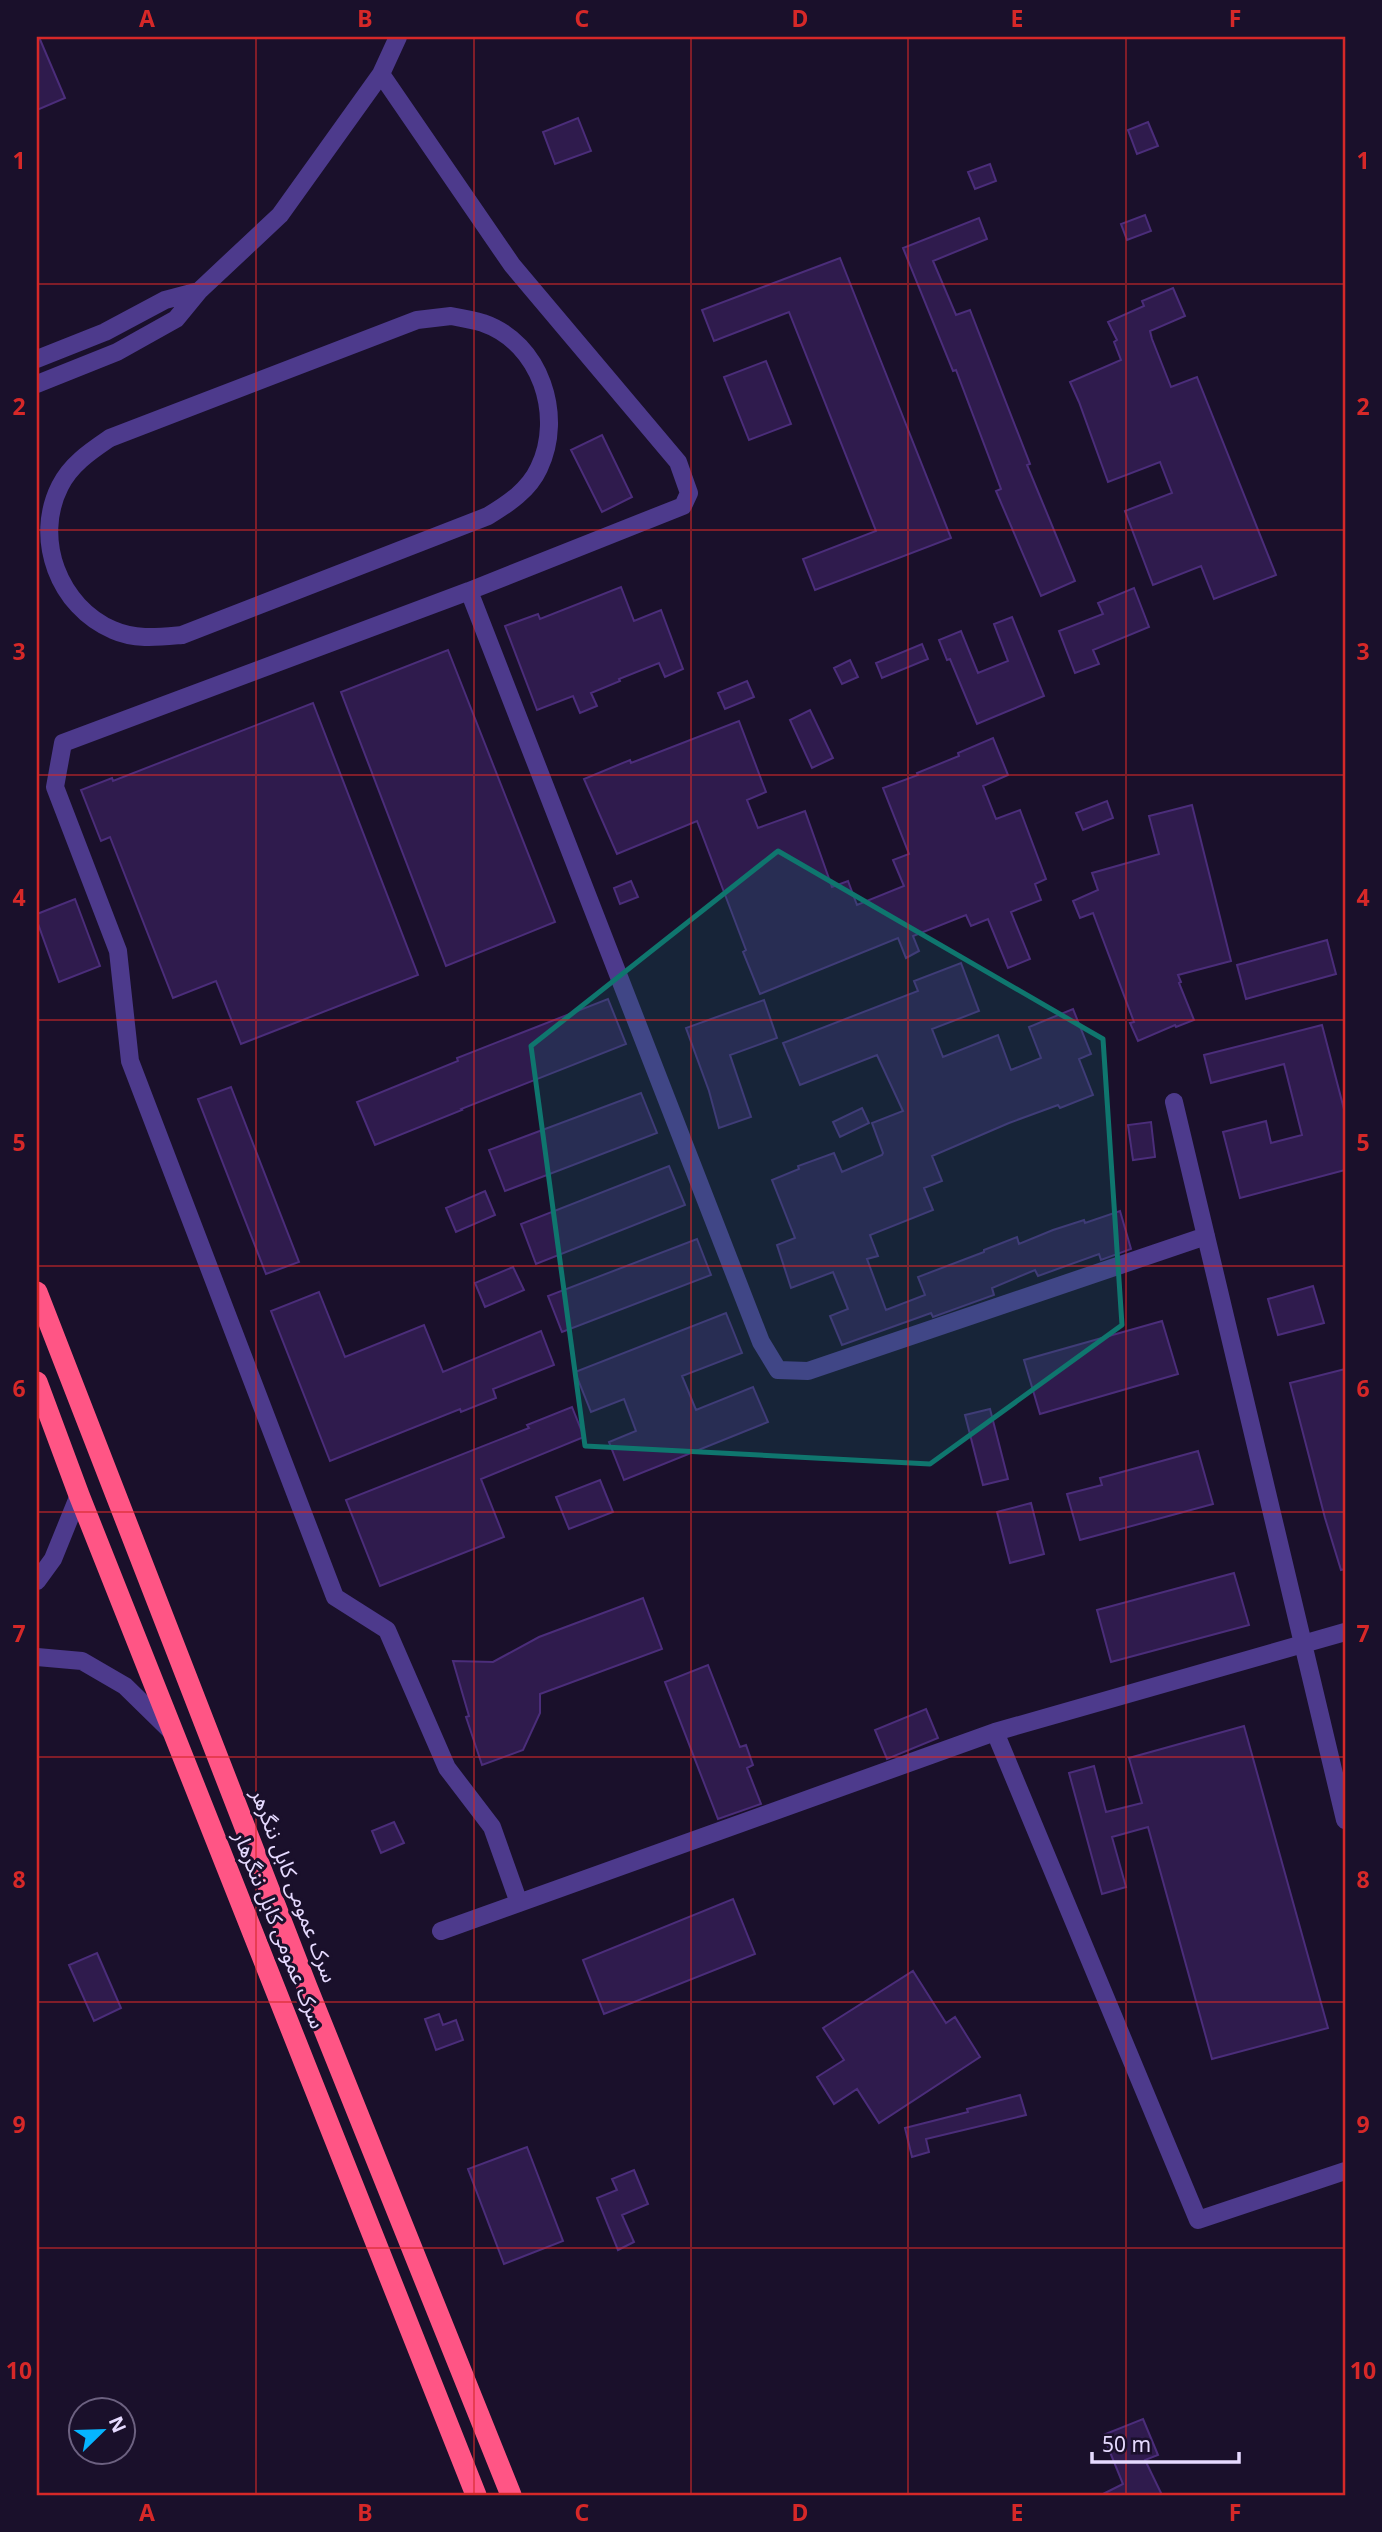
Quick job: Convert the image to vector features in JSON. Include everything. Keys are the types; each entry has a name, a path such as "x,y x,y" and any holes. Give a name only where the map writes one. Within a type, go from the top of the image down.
{"highway":[{"name":"سرک عمومی کابل ننگرهر","path":"37,1292 327,2038 511,2495"},
{"name":"سرک عمومی کابل ننگرهار","path":"37,1382 79,1495 476,2495"}],"street":[{"path":"37,384 117,352 176,320 199,291 280,215 381,74 398,37"},
{"path":"381,74 512,265 678,462 689,493 683,506 469,591 62,743 55,787 118,951 130,1061 335,1597 387,1630 447,1768 492,1827 519,1903"},
{"path":"37,359 105,332 165,300 199,291"},
{"path":"451,316 485,324 514,342 537,369 549,402 549,437 538,470 517,497 488,516 182,635 148,639 114,631 84,612 62,586 50,553 50,518 60,485 82,457 110,438 417,320 451,316"},
{"path":"469,591 761,1342 778,1370 808,1371 1206,1237"},
{"path":"1174,1102 1345,1820"},
{"path":"37,1581 53,1559 79,1495"},
{"path":"441,1931 995,1732 1345,1632"},
{"path":"37,1657 82,1661 125,1686 176,1735"},
{"path":"995,1732 1198,2220 1345,2171"}],"highlighted area":[{"path":"778,851 1103,1039 1122,1325 930,1464 585,1446 531,1046"}],"building":[{"path":"37,37 65,98 37,110"},
{"path":"578,118 591,151 555,164 543,132"},
{"path":"1148,122 1158,146 1137,154 1128,130"},
{"path":"990,164 996,181 975,189 968,172"},
{"path":"1145,215 1151,231 1127,240 1121,224"},
{"path":"979,218 987,239 933,261 956,315 970,310 1030,464 1027,465 1075,581 1041,596 996,491 1001,489 956,370 953,371 903,248"},
{"path":"840,258 951,538 815,590 803,559 876,531 789,312 714,341 702,310"},
{"path":"1173,288 1185,316 1150,331 1152,339 1171,387 1197,377 1276,575 1214,599 1201,566 1153,585 1125,511 1172,493 1160,462 1108,482 1070,382 1121,360 1114,342 1117,340 1108,322 1144,306 1142,301"},
{"path":"766,361 791,424 749,440 724,377"},
{"path":"602,435 632,497 602,512 571,450"},
{"path":"621,587 634,621 661,610 683,669 665,677 659,663 619,679 620,681 591,693 597,706 580,713 573,696 537,710 505,626 538,614 540,619"},
{"path":"1134,588 1149,627 1093,650 1099,664 1075,673 1059,631 1103,614 1098,603"},
{"path":"1012,617 1044,696 977,724 950,659 947,660 939,640 961,631 978,673 1008,661 994,624"},
{"path":"922,644 928,659 882,678 876,663"},
{"path":"448,650 555,922 446,966 341,692"},
{"path":"850,660 858,677 842,684 834,668"},
{"path":"747,681 754,697 725,709 718,693"},
{"path":"313,703 418,975 241,1044 216,981 173,998 110,837 101,841 81,790 112,778 113,781"},
{"path":"810,710 833,758 812,768 790,720"},
{"path":"739,721 766,792 747,800 758,828 805,811 832,887 848,881 857,905 904,886 893,860 909,854 883,788 918,775 917,773 959,756 958,753 993,738 1008,775 983,786 996,819 1020,810 1046,879 1035,884 1041,900 1011,912 1030,959 1008,968 988,919 971,926 966,915 913,936 919,951 906,958 898,938 760,994 697,821 617,854 584,779"},
{"path":"1107,801 1113,818 1083,830 1076,813"},
{"path":"1192,805 1231,961 1178,975 1194,1020 1138,1041 1130,1023 1134,1022 1093,913 1080,918 1073,901 1098,890 1092,873 1159,854 1149,816"},
{"path":"631,881 638,897 620,904 614,888"},
{"path":"75,899 100,966 59,982 37,921 37,914"},
{"path":"1327,940 1336,974 1246,999 1237,965"},
{"path":"961,963 979,1011 932,1029 943,1057 998,1035 1011,1070 1041,1058 1029,1027 1073,1009 1091,1054 1079,1059 1093,1095 1009,1123 932,1156 942,1181 924,1188 933,1210 870,1235 878,1256 867,1259 886,1310 925,1295 918,1277 1017,1237 1019,1244 1053,1230 1120,1211 1131,1249 1101,1260 1099,1254 1038,1276 1035,1270 992,1288 994,1295 933,1317 931,1313 842,1345 830,1316 848,1309 833,1272 791,1288 777,1245 795,1238 772,1180 799,1169 798,1166 834,1153 842,1172 882,1155 872,1123 903,1111 877,1055 800,1085 783,1043 918,991 914,981"},
{"path":"608,999 626,1044 375,1145 357,1102 458,1061 457,1058"},
{"path":"764,1000 777,1038 730,1055 751,1117 719,1128 686,1028"},
{"path":"1322,1025 1345,1113 1345,1170 1240,1198 1223,1132 1266,1121 1271,1143 1302,1135 1284,1064 1211,1083 1204,1055"},
{"path":"231,1087 299,1262 266,1274 198,1099"},
{"path":"641,1093 657,1133 505,1191 489,1150"},
{"path":"862,1108 869,1123 840,1137 833,1122"},
{"path":"1151,1122 1155,1157 1133,1160 1128,1125"},
{"path":"669,1166 685,1205 536,1264 521,1224"},
{"path":"485,1191 495,1215 456,1232 446,1208"},
{"path":"697,1239 711,1275 562,1332 548,1296"},
{"path":"513,1267 524,1290 485,1307 475,1283"},
{"path":"1313,1286 1324,1323 1278,1335 1268,1299"},
{"path":"319,1292 345,1357 424,1325 443,1372 541,1331 554,1365 493,1389 496,1398 461,1412 460,1409 330,1461 271,1311"},
{"path":"726,1313 742,1353 682,1376 696,1410 753,1387 768,1422 624,1480 609,1442 636,1431 624,1399 591,1412 575,1372"},
{"path":"1162,1321 1178,1374 1040,1414 1024,1360"},
{"path":"1345,1369 1345,1569 1341,1570 1290,1383"},
{"path":"572,1407 584,1437 481,1479 504,1537 380,1586 346,1500 529,1428 527,1425"},
{"path":"990,1409 1008,1479 983,1485 965,1415"},
{"path":"1198,1451 1213,1504 1080,1540 1067,1494 1102,1485 1100,1478"},
{"path":"600,1480 613,1512 569,1529 556,1497"},
{"path":"1031,1503 1044,1554 1010,1563 997,1512"},
{"path":"1234,1573 1249,1625 1111,1662 1097,1610"},
{"path":"643,1598 662,1649 540,1694 540,1713 523,1750 482,1765 466,1717 469,1716 453,1661 493,1662 539,1637"},
{"path":"708,1665 740,1747 746,1745 753,1765 747,1768 761,1804 718,1819 665,1682"},
{"path":"926,1709 938,1738 887,1759 875,1730"},
{"path":"1244,1726 1328,2028 1212,2059 1148,1827 1112,1837 1126,1887 1102,1894 1069,1773 1094,1766 1106,1812 1142,1803 1129,1758"},
{"path":"394,1822 404,1843 381,1853 372,1831"},
{"path":"733,1899 755,1954 604,2014 583,1960"},
{"path":"97,1953 121,2008 94,2021 69,1965"},
{"path":"913,1971 946,2023 955,2017 980,2057 879,2123 857,2089 834,2104 817,2077 844,2060 823,2028"},
{"path":"439,2014 443,2025 456,2020 463,2040 436,2050 425,2019"},
{"path":"1020,2095 1026,2115 926,2139 929,2152 912,2157 905,2128"},
{"path":"527,2147 563,2241 504,2264 468,2169"},
{"path":"634,2170 648,2204 622,2215 634,2242 618,2250 597,2198 617,2190 612,2179"},
{"path":"1143,2419 1158,2455 1145,2460 1162,2495 1101,2495 1123,2484 1103,2435"}]}
